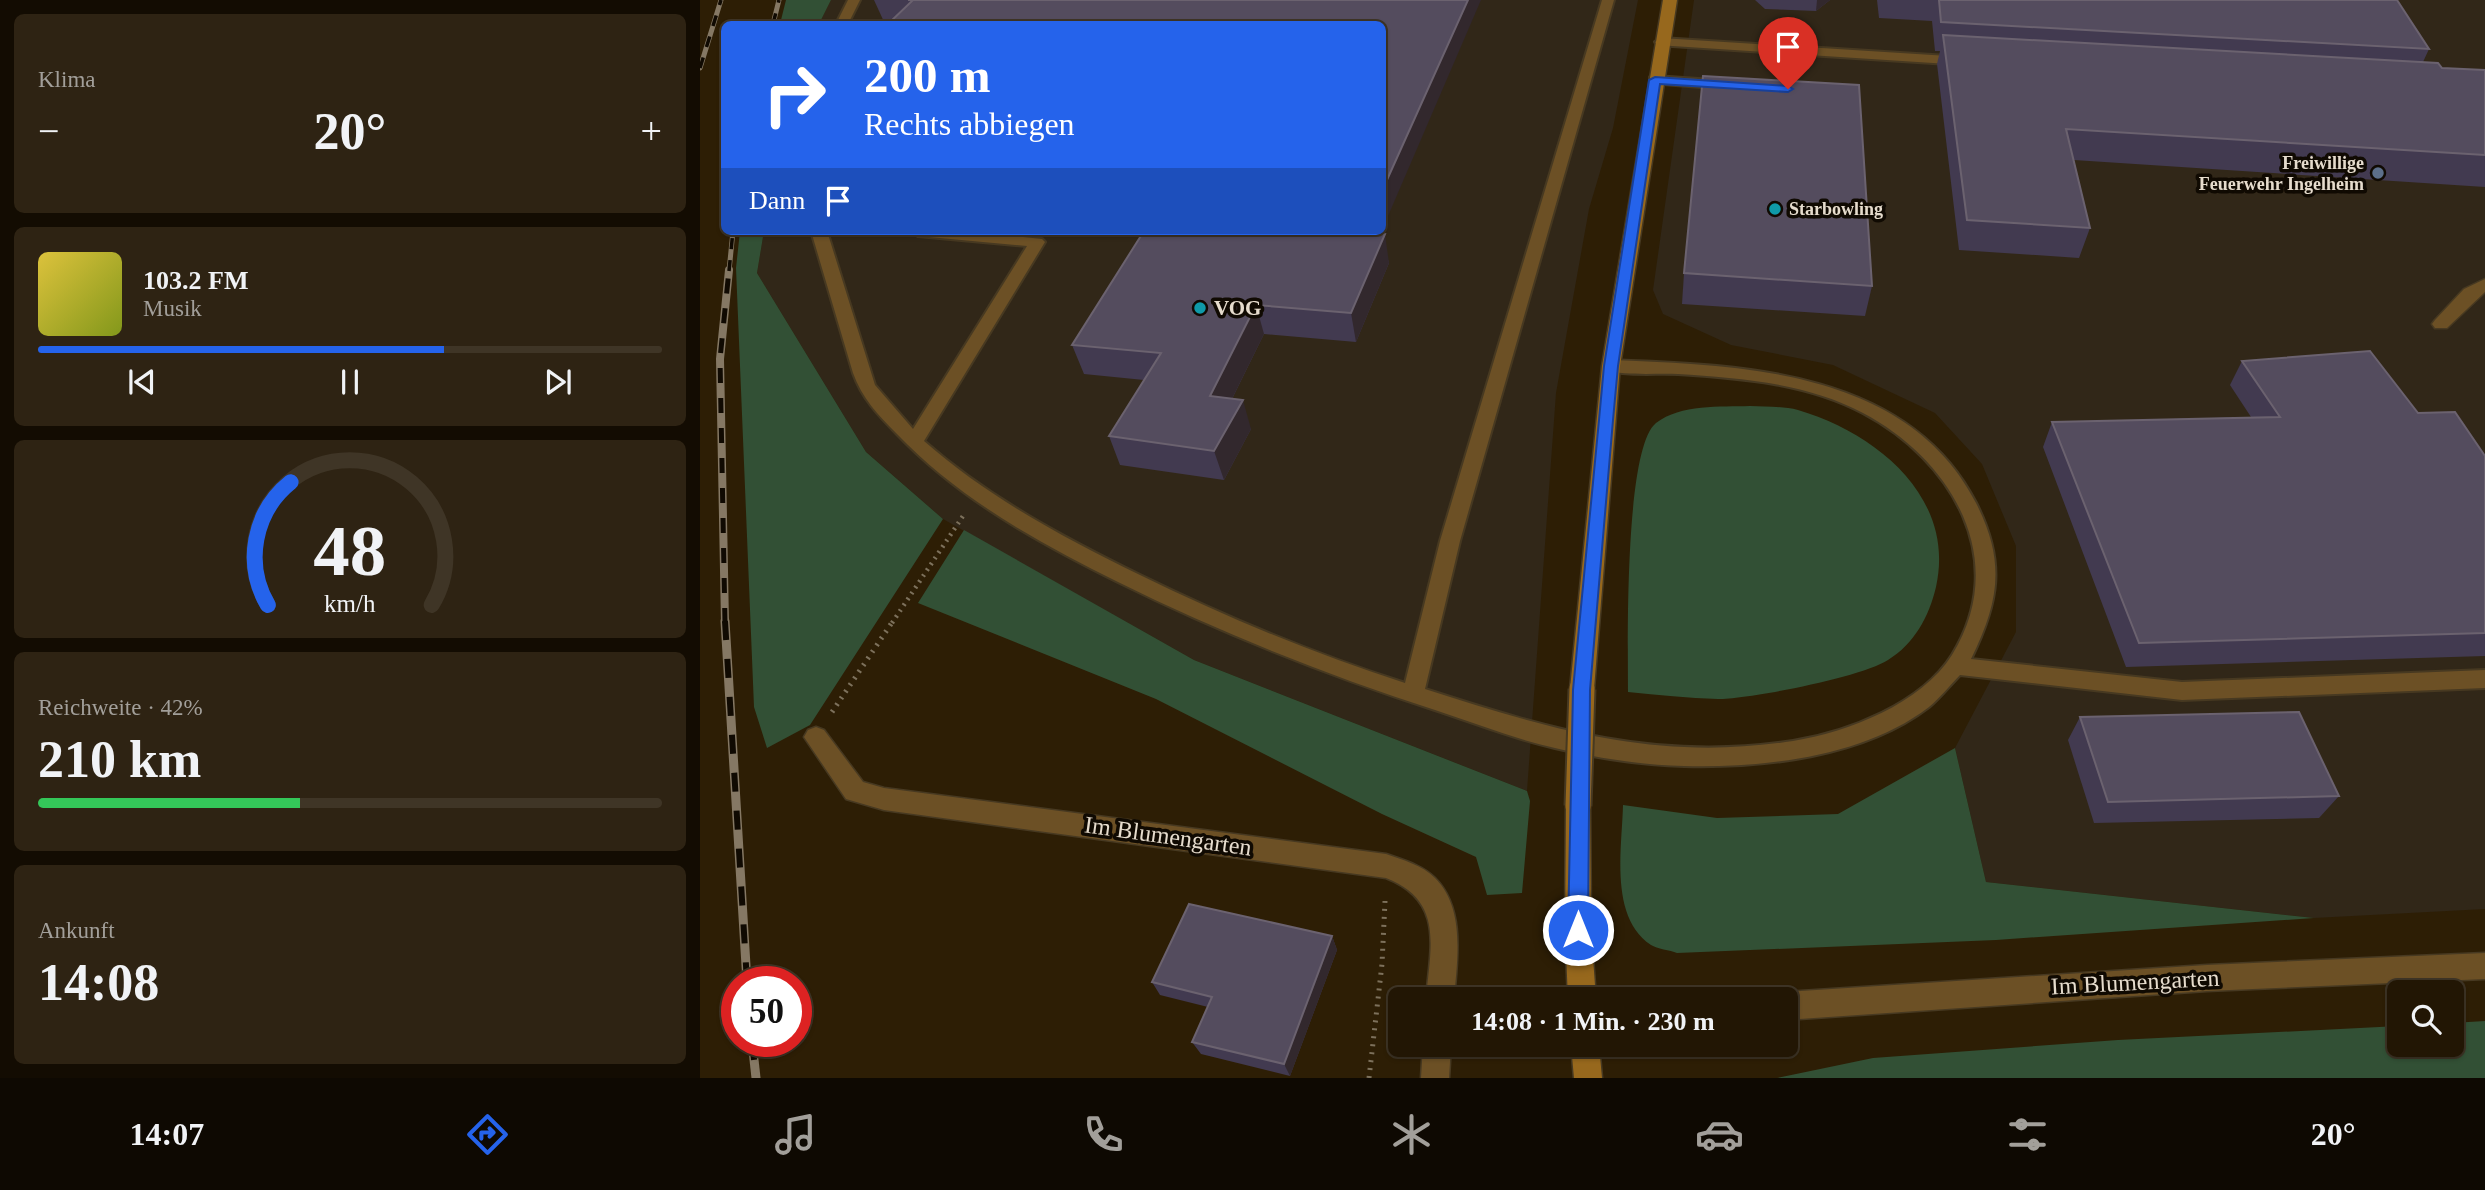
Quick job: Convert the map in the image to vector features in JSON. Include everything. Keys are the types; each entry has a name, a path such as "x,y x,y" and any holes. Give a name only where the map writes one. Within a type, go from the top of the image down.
{"main road":[{"path":"1581,987 1578,930 1578,806 1582,690 1611,366 1661,42 1670,0"},
{"path":"1586,1057 1588,1078"}],"street":[{"path":"2441,324 2470,293 2485,284"},
{"name":"Im Blumengarten","path":"816,737 855,790 884,799 1386,866 1408,872 1429,886 1440,911 1444,941 1441,987"},
{"name":"Im Blumengarten","path":"1798,1005 2207,978 2485,966"},
{"path":"1435,1078 1436,1057"}],"lane":[{"path":"844,21 854,0"},
{"path":"1413,695 1450,541 1608,0"},
{"path":"1661,42 1982,62"},
{"path":"1655,80 1748,86"},
{"path":"820,235 869,391 914,443 978,495 1065,547 1282,650 1413,695 1567,742 1701,758 1764,755 1825,743 1870,729 1910,708 1942,682 1966,652 1982,618 1988,584 1986,550 1976,517 1958,485 1936,457 1908,433 1864,406 1807,386 1683,369 1611,366"},
{"path":"914,443 1037,243 958,235"},
{"path":"1954,666 2182,691 2485,679"}],"path":[{"path":"816,737 978,495"},
{"path":"1369,1078 1382,964 1386,866"}],"shaded area":[{"path":"831,0 1638,0 1613,128 1589,209 1556,393 1527,791 1194,660 943,519 866,452 757,273 763,235 1386,235 1386,21 820,21"},
{"path":"1694,0 2485,0 2485,909 2314,918 1986,882 1955,748 2016,632 2016,546 1982,464 1935,413 1833,365 1731,345 1663,314 1653,290"}],"green space":[{"path":"786,0 831,0 820,21 781,21"},
{"path":"740,235 763,235 757,273 866,452 943,519 810,725 767,748 754,707 736,268"},
{"path":"1750,406 1798,410 1827,421 1881,452 1904,473 1922,498 1934,525 1939,554 1936,587 1929,609 1913,638 1897,654 1875,667 1855,673 1805,686 1733,698 1696,698 1628,692 1628,594 1633,508 1638,470 1646,440 1656,423 1677,412"},
{"path":"964,530 1194,660 1527,791 1530,801 1522,893 1487,895 1476,857 1382,814 1156,699 918,603"},
{"path":"1955,748 1986,882 2314,918 1996,940 1677,953 1651,945 1638,933 1629,917 1623,900 1621,881 1623,805 1717,818 1838,814"},
{"path":"2485,1021 2485,1078 1777,1078 1873,1058 2118,1040 2387,1027 2387,1057 2464,1057 2464,1022"}],"building":[{"path":"913,0 1468,0 1386,182 1386,21 891,21"},
{"path":"1939,0 2397,0 2429,49 1941,22"},
{"name":"Freiwillige Feuerwehr Ingelheim","path":"1943,35 2438,63 2442,68 2485,70 2485,155 2066,129 2090,228 1967,220"},
{"name":"Starbowling","path":"1703,76 1859,85 1872,286 1684,273"},
{"name":"VOG","path":"1141,235 1385,235 1351,313 1256,305 1210,396 1243,400 1214,451 1109,436 1161,353 1072,345"},
{"path":"2370,351 2418,413 2455,412 2485,456 2485,633 2139,643 2052,422 2280,417 2242,361"},
{"path":"2299,712 2339,796 2108,802 2080,717"},
{"path":"1189,904 1332,936 1284,1064 1192,1042 1212,997 1152,982"}],"railway":[{"path":"700,68 721,0"},
{"path":"774,21 779,0"},
{"path":"729,271 733,235"},
{"path":"725,623 720,359 729,270"},
{"path":"725,621 746,966"},
{"path":"754,1057 756,1078"}],"place":[{"name":"Freiwillige Feuerwehr Ingelheim","path":"2378,173"},
{"name":"Starbowling","path":"1775,209"},
{"name":"VOG","path":"1200,308"}],"route":[{"path":"1578,930 1582,690 1606,420 1611,366 1655,80 1788,89"}]}
